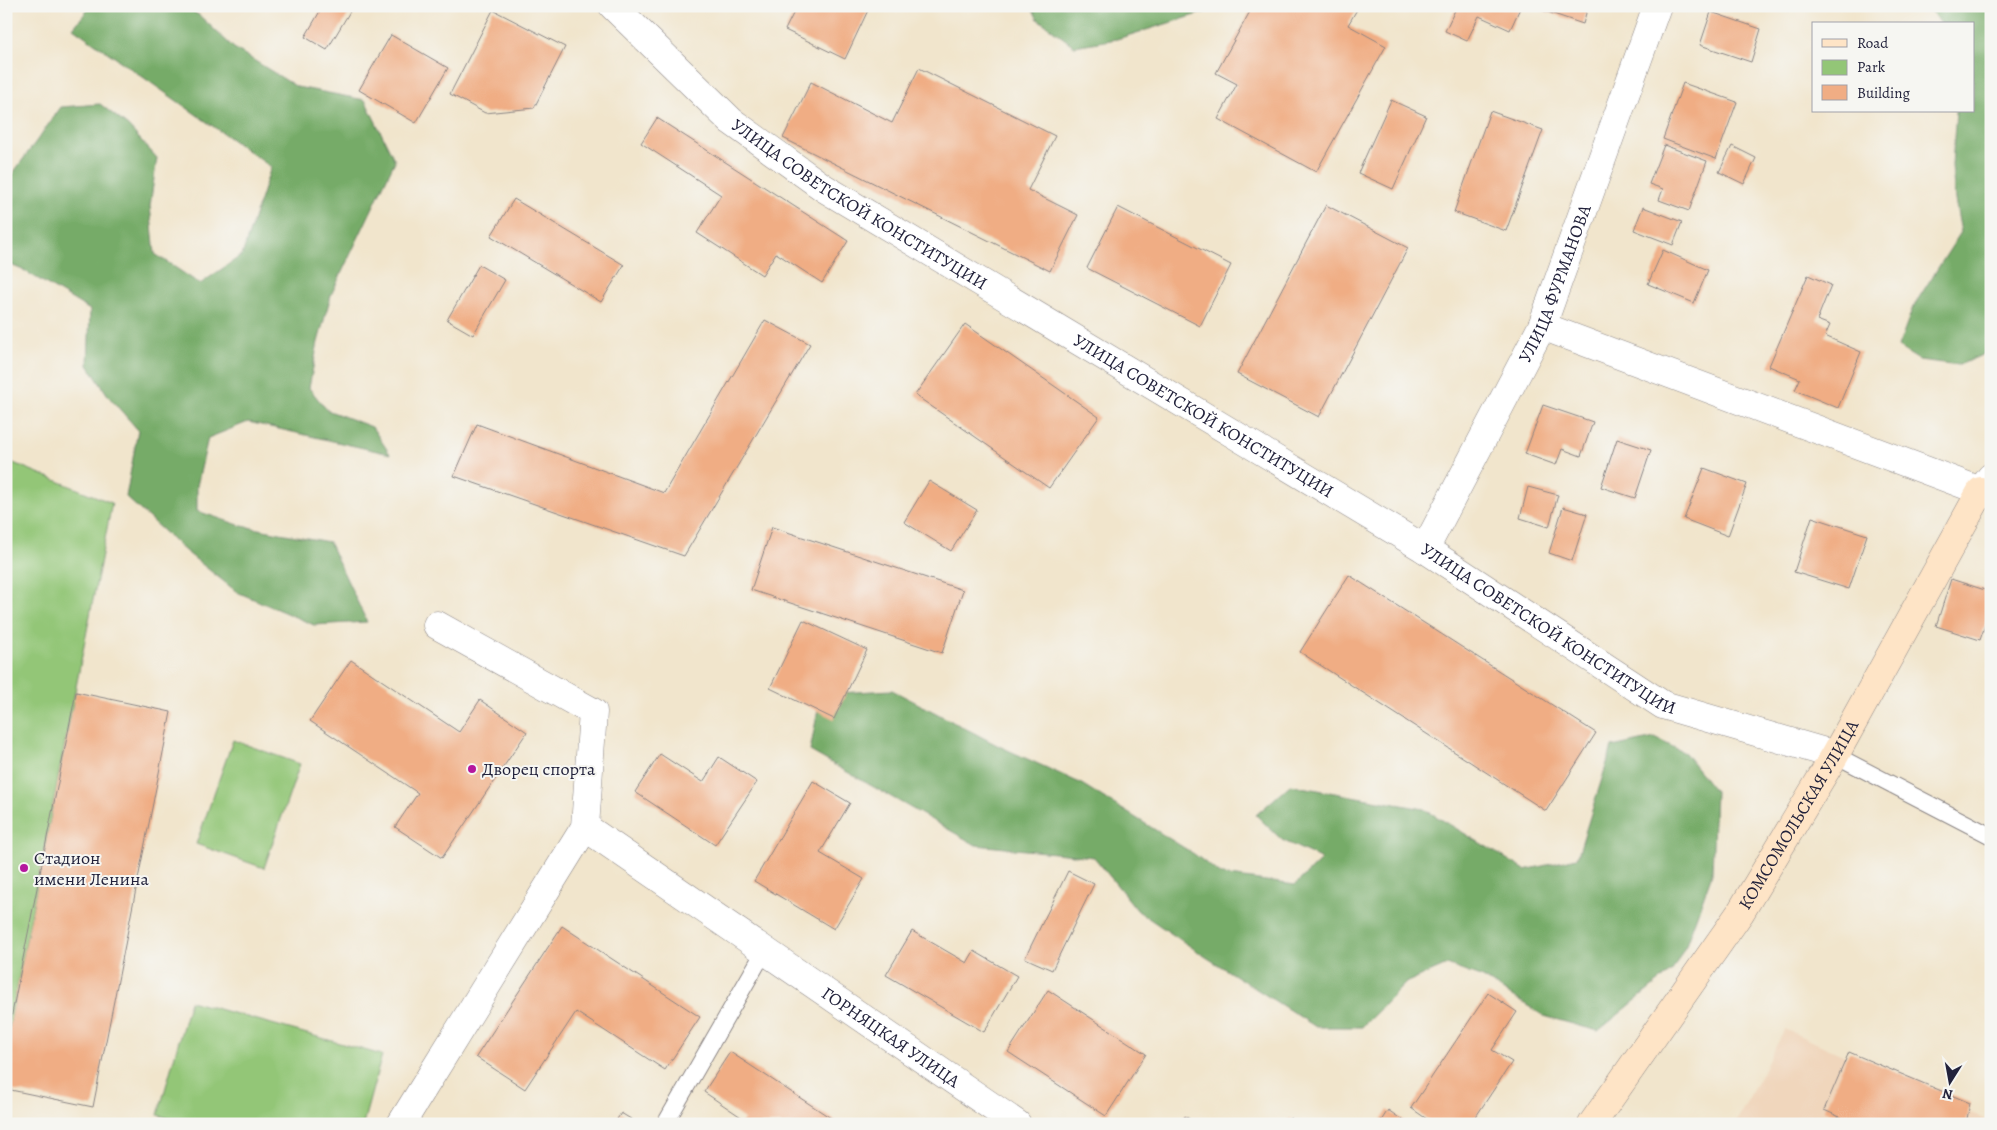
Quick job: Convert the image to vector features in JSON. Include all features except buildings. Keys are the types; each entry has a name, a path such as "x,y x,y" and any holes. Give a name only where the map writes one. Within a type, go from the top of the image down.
{"main road":[{"name":"КОМСОМОЛЬСКАЯ УЛИЦА","path":"1592,1124 1740,913 1835,755 1987,488"}],"street":[{"name":"УЛИЦА СОВЕТСКОЙ КОНСТИТУЦИИ","path":"613,6 731,121 824,188 1425,549 1663,705 1835,755"},
{"name":"УЛИЦА ФУРМАНОВА","path":"1425,549 1542,326 1657,6"},
{"path":"1542,326 1987,488"},
{"path":"401,1124 585,827 593,712 437,625"},
{"name":"ГОРНЯЦКАЯ УЛИЦА","path":"585,827 1017,1124"}],"lane":[{"path":"1835,755 1991,836"},
{"path":"665,1124 765,950"}],"shaded area":[{"path":"1785,1029 1991,1122 1991,1124 1735,1124"}],"green space":[{"path":"91,6 185,6 200,16 234,48 297,87 365,100 395,161 331,295 318,342 309,388 327,410 372,427 390,454 248,422 208,438 197,486 197,511 242,526 329,542 367,622 314,625 237,592 184,550 126,497 138,430 109,397 88,365 90,310 25,271 6,263 6,180 8,180 61,107 100,104 128,126 157,158 150,206 155,254 200,284 242,255 271,167 73,28"},
{"path":"1030,6 1224,6 1117,39 1074,46 1038,19"},
{"path":"1927,6 1991,6 1991,351 1959,365 1919,360 1898,347 1913,307 1961,232 1955,200 1952,165 1956,112 1974,112 1974,22 1939,22"},
{"name":"Стадион имени Ленина","path":"6,460 112,503 6,1044"},
{"path":"892,690 999,746 1080,783 1194,854 1222,875 1295,885 1322,859 1282,840 1256,815 1290,785 1424,809 1525,870 1577,858 1612,747 1655,738 1685,753 1715,791 1712,874 1686,945 1672,971 1598,1031 1544,1016 1483,978 1447,965 1406,983 1362,1027 1316,1027 1138,911 1094,857 976,845 810,751 821,694"},
{"path":"233,740 300,764 264,868 196,844"},
{"path":"190,1001 382,1055 363,1124 189,1124 158,1115"}],"place":[{"name":"Дворец спорта","path":"472,769"},
{"name":"Стадион имени Ленина","path":"24,868"}]}
